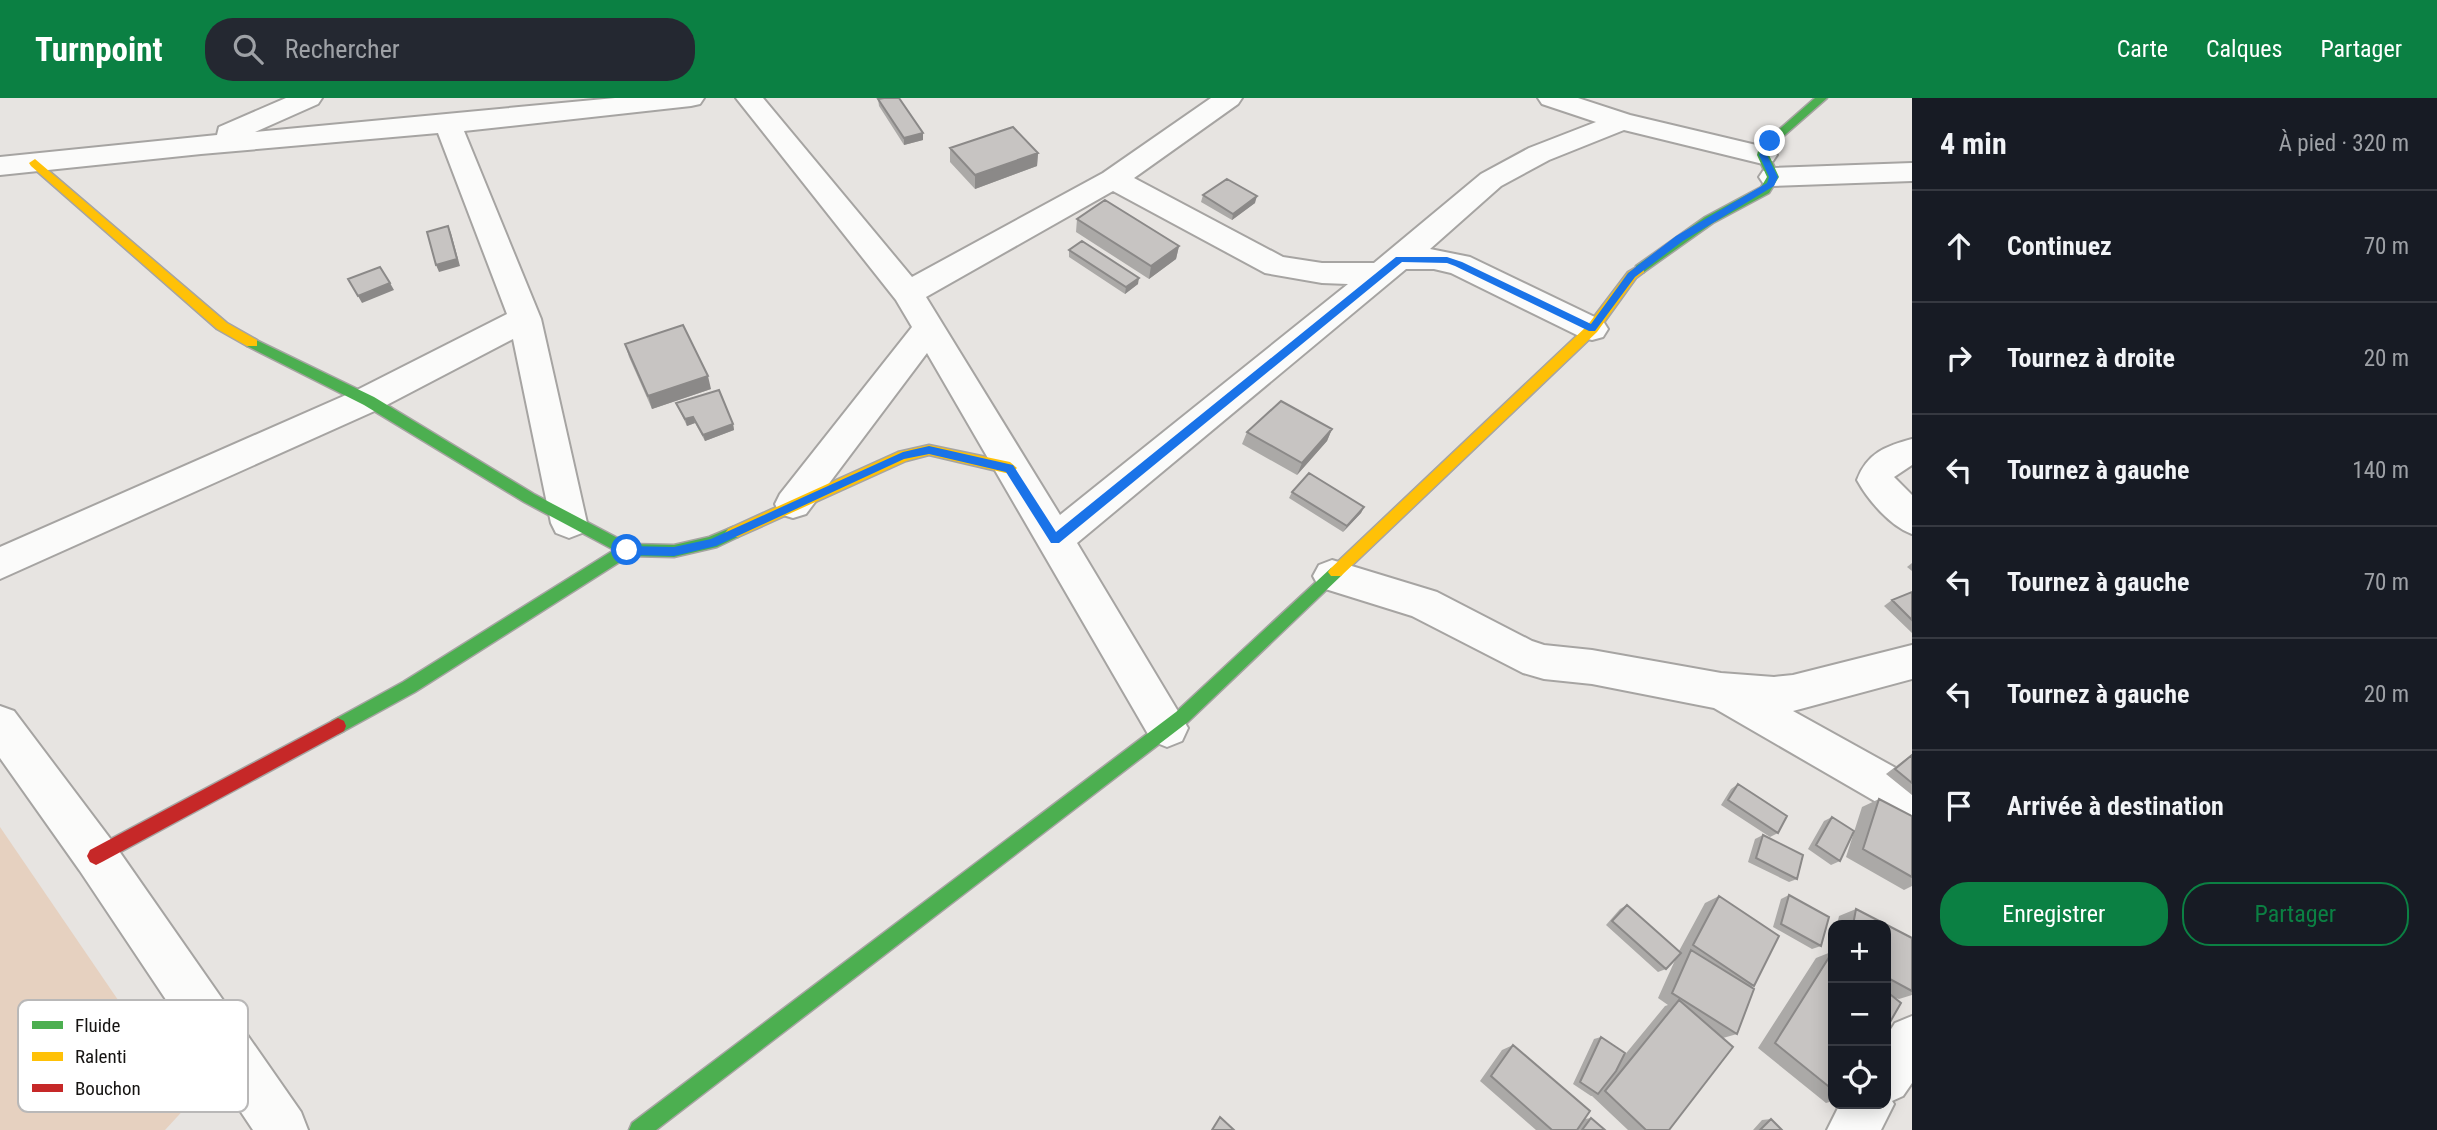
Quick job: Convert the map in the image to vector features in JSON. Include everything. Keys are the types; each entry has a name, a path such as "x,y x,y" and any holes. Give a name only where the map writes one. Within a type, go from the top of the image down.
{"street":[{"path":"201,145 309,98"},
{"path":"0,166 691,98"},
{"path":"750,98 908,293 1167,728"},
{"path":"908,293 1113,179 1229,98"},
{"path":"1551,98 1768,166 1912,172"},
{"path":"639,1130 1182,718 1592,329 1632,275 1699,226 1765,190 1770,141 1822,98"},
{"path":"1055,540 1390,267 1491,180 1539,154 1622,121"},
{"path":"448,124 525,319 569,523"},
{"path":"35,163 222,326 249,343 367,400 569,523 627,550 674,551 712,543 903,456 929,450 1010,468"},
{"path":"1113,179 1276,266 1322,273 1447,260 1592,329"},
{"path":"0,564 367,400 525,319"},
{"path":"793,505 930,327"},
{"path":"1912,452 1885,463 1877,471 1875,480 1912,519"},
{"path":"96,856 409,687 627,550"},
{"path":"1332,576 1423,603 1512,651 1544,662 1592,667 1721,691 1774,695 1793,693 1912,662"},
{"path":"1721,691 1912,800"},
{"path":"0,724 96,856 194,1000"},
{"path":"1891,1072 1912,1040"},
{"path":"248,1079 283,1130"},
{"path":"1852,1130 1866,1109"}],"shaded area":[{"path":"0,827 118,1000 18,1000 18,1112 182,1112 165,1130 0,1130"}],"building":[{"path":"899,98 923,133 904,138 878,99"},
{"path":"1013,127 1038,153 975,175 950,148"},
{"path":"1227,179 1257,196 1233,214 1203,195"},
{"path":"1105,200 1179,246 1151,266 1077,219"},
{"path":"448,226 457,259 436,265 427,232"},
{"path":"1082,241 1139,278 1126,287 1069,250"},
{"path":"380,267 390,283 358,296 348,279"},
{"path":"683,325 708,376 648,396 625,344"},
{"path":"719,390 733,424 703,435 693,417 685,419 676,403"},
{"path":"1281,401 1332,429 1302,463 1247,432"},
{"path":"1309,473 1364,507 1347,526 1292,492"},
{"path":"1912,592 1912,620 1892,600"},
{"path":"1912,755 1912,783 1895,769"},
{"path":"1738,784 1787,816 1778,833 1728,800"},
{"path":"1879,799 1912,816 1912,877 1863,849"},
{"path":"1832,817 1854,831 1840,861 1816,845"},
{"path":"1763,835 1803,855 1797,879 1756,858"},
{"path":"1789,895 1829,917 1821,946 1781,924"},
{"path":"1719,896 1779,936 1754,986 1693,945"},
{"path":"1627,905 1681,953 1666,969 1612,921"},
{"path":"1856,909 1877,920 1854,920"},
{"path":"1891,927 1912,938 1912,991 1891,980"},
{"path":"1691,950 1754,989 1737,1034 1672,993"},
{"path":"1828,959 1828,1086 1775,1043"},
{"path":"1891,995 1901,1003 1891,1020"},
{"path":"1679,1000 1733,1047 1669,1130 1646,1130 1605,1091"},
{"path":"1601,1037 1625,1053 1616,1071 1598,1094 1580,1082"},
{"path":"1513,1045 1590,1111 1577,1130 1552,1130 1491,1076"},
{"path":"1220,1117 1234,1130 1212,1130"},
{"path":"1591,1118 1605,1130 1582,1130"},
{"path":"1771,1119 1782,1130 1760,1130"}],"traffic: fast":[{"path":"1640,269 1709,220 1765,190 1773,177 1763,155 1765,147 1822,98"},
{"path":"252,343 369,401 529,498 627,550"},
{"path":"338,726 409,687 627,550 674,551 712,543 733,533"},
{"path":"639,1130 1182,717 1336,572"}],"traffic: slow":[{"path":"35,163 222,326 252,343"},
{"path":"1336,572 1592,329 1632,275 1640,269"},
{"path":"733,533 903,456 929,450 1010,468"}],"traffic: jam":[{"path":"96,856 338,726"}],"route":[{"path":"627,550 674,551 712,543 866,471 903,456 929,450 1010,468 1055,540 1399,259 1447,260 1592,329 1624,282 1632,275 1679,239 1771,184 1773,177 1763,155 1770,141"}]}
